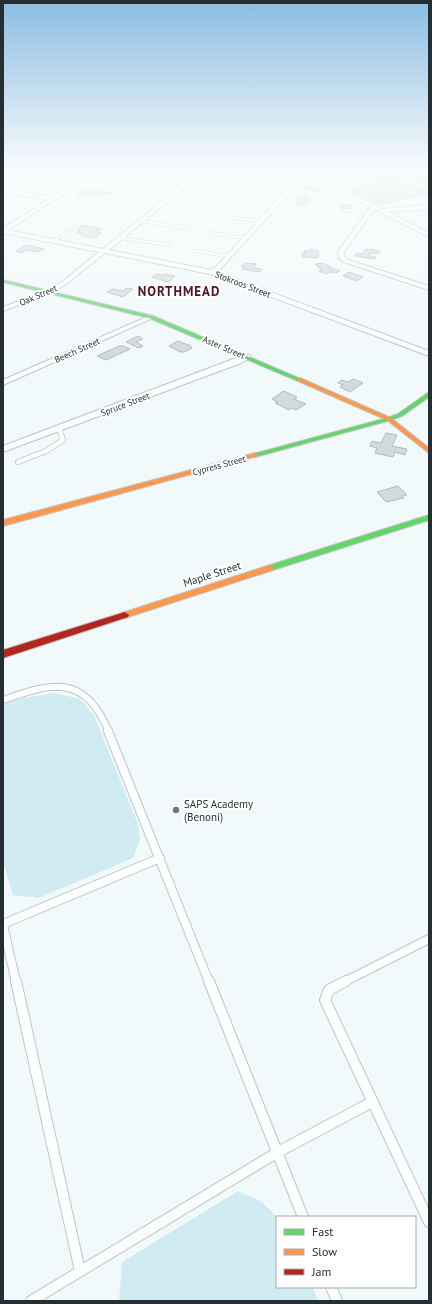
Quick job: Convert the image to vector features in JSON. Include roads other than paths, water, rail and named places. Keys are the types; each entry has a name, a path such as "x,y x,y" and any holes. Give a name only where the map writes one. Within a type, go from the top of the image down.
{"street":[{"name":"Stokroos Street","path":"12,233 212,272 429,354"},
{"name":"Oak Street","path":"3,309 50,292 64,283 127,233"},
{"path":"212,272 250,233"},
{"path":"354,233 341,252 342,258 346,261 429,288"},
{"name":"Aster Street","path":"3,281 151,317 247,356 389,419 429,451"},
{"name":"Beech Street","path":"3,383 151,317"},
{"name":"Spruce Street","path":"3,449 238,361 247,356"},
{"name":"Cypress Street","path":"3,523 389,419 400,415 429,394"},
{"name":"Maple Street","path":"3,654 429,517"}],"lane":[{"path":"53,241 66,233"},
{"path":"212,233 245,238"},
{"path":"121,238 170,245"},
{"path":"194,251 229,256"},
{"path":"18,462 58,445 63,440 59,429"},
{"path":"3,700 38,688 60,686 77,690 93,702 104,720 303,1216"},
{"path":"80,1271 3,925 160,858"},
{"path":"429,939 330,990 326,994 327,1006 429,1222"},
{"path":"31,1301 278,1152 372,1102"},
{"path":"331,1288 336,1301"}],"place":[{"name":"SAPS Academy (Benoni)","path":"176,810"}],"district":[{"name":"NORTHMEAD","path":"179,291"}]}
